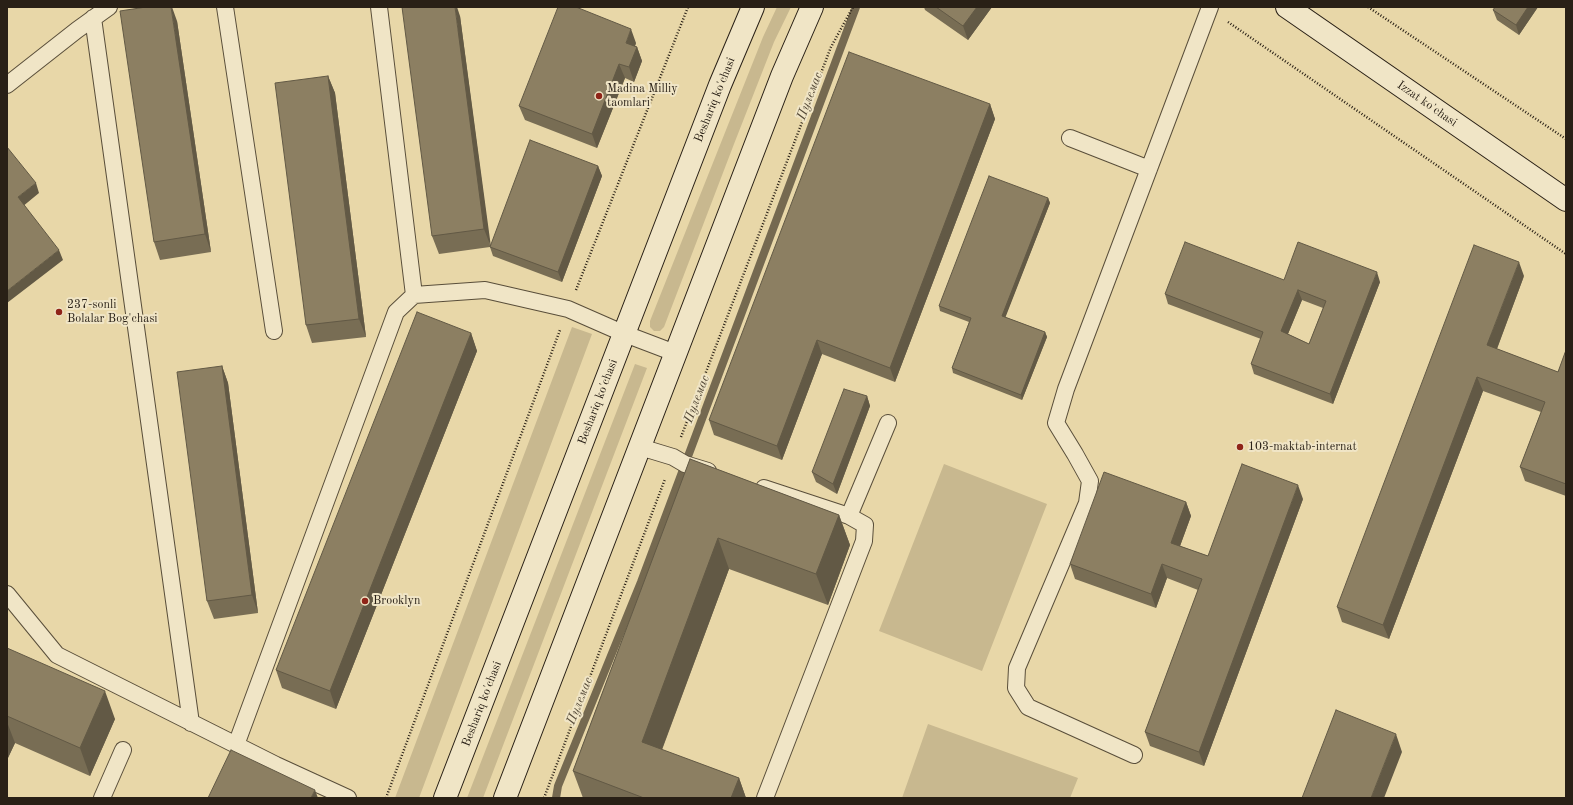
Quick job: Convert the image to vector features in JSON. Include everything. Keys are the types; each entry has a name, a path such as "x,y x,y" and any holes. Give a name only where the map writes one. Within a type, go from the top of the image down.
{"main road":[{"name":"Beshariq ko'chasi","path":"446,798 717,93 753,7"},
{"path":"505,798 782,76 812,7"},
{"name":"Izzat ko'chasi","path":"1287,7 1566,200"}],"lane":[{"path":"7,85 109,7"},
{"path":"225,7 274,331"},
{"path":"378,7 414,295"},
{"path":"1134,755 1028,707 1016,688 1017,668 1087,503 1090,481 1056,423 1066,389 1209,8"},
{"path":"93,18 191,723"},
{"path":"1070,138 1149,169"},
{"path":"236,746 396,312 414,295 485,290 568,310 675,353"},
{"path":"849,516 888,422"},
{"path":"640,447 674,457 685,464 722,475"},
{"path":"752,485 849,516 865,525 864,541 765,798"},
{"path":"7,594 57,656 236,746 348,798"},
{"path":"102,798 123,750"}],"path":[{"path":"386,798 568,310 688,7"},
{"path":"544,798 831,47 853,7"},
{"path":"1368,7 1566,139"},
{"path":"1209,8 1566,254"}],"shaded area":[{"path":"777,7 791,7 774,42 664,327 660,331 654,331 650,327 650,321 763,37"},
{"path":"572,327 592,334 419,798 395,798"},
{"path":"635,364 647,368 483,798 467,798"},
{"path":"944,464 1047,504 982,671 879,631"},
{"path":"928,724 1078,778 1070,798 902,798"}],"building":[{"path":"146,7 171,7 205,234 154,242 120,11"},
{"path":"402,7 455,7 484,229 432,236"},
{"path":"558,7 576,7 631,29 626,43 637,47 629,67 619,64 592,134 519,106"},
{"path":"936,7 977,7 963,26"},
{"path":"1495,7 1528,7 1516,25 1493,10"},
{"path":"849,52 990,104 890,368 817,340 777,446 709,420"},
{"path":"328,76 359,319 306,325 275,83"},
{"path":"530,140 598,166 558,272 490,247"},
{"path":"7,147 36,183 18,197 59,250 7,291"},
{"path":"989,176 1048,198 1002,316 1045,332 1021,395 952,368 971,318 939,306"},
{"path":"1185,242 1284,280 1298,242 1377,272 1330,394 1251,364 1263,332 1165,294","holes":["1298,290 1326,301 1309,344 1281,331"]},
{"path":"1474,245 1519,262 1487,345 1558,372 1566,350 1566,484 1520,467 1545,402 1477,377 1383,625 1337,607"},
{"path":"417,312 471,333 330,691 276,670"},
{"path":"222,366 252,595 207,601 177,372"},
{"path":"844,389 867,396 833,484 812,472"},
{"path":"690,459 839,515 816,574 718,538 642,742 739,778 731,798 644,798 573,771"},
{"path":"1242,464 1298,485 1199,752 1145,732 1202,579 1162,564 1151,594 1070,564 1104,472 1186,502 1171,543 1208,556"},
{"path":"7,648 105,691 80,748 7,716"},
{"path":"1336,710 1396,734 1371,798 1302,798"},
{"path":"231,750 315,790 311,798 208,798"}],"waterway":[{"name":"Пулемас","path":"556,798 558,786 641,582 856,7"}],"place":[{"name":"Madina Milliy taomlari","path":"599,96"},
{"name":"237-sonli Bolalar Bog'chasi","path":"59,312"},
{"name":"103-maktab-internat","path":"1240,447"},
{"name":"Brooklyn","path":"365,601"}]}
